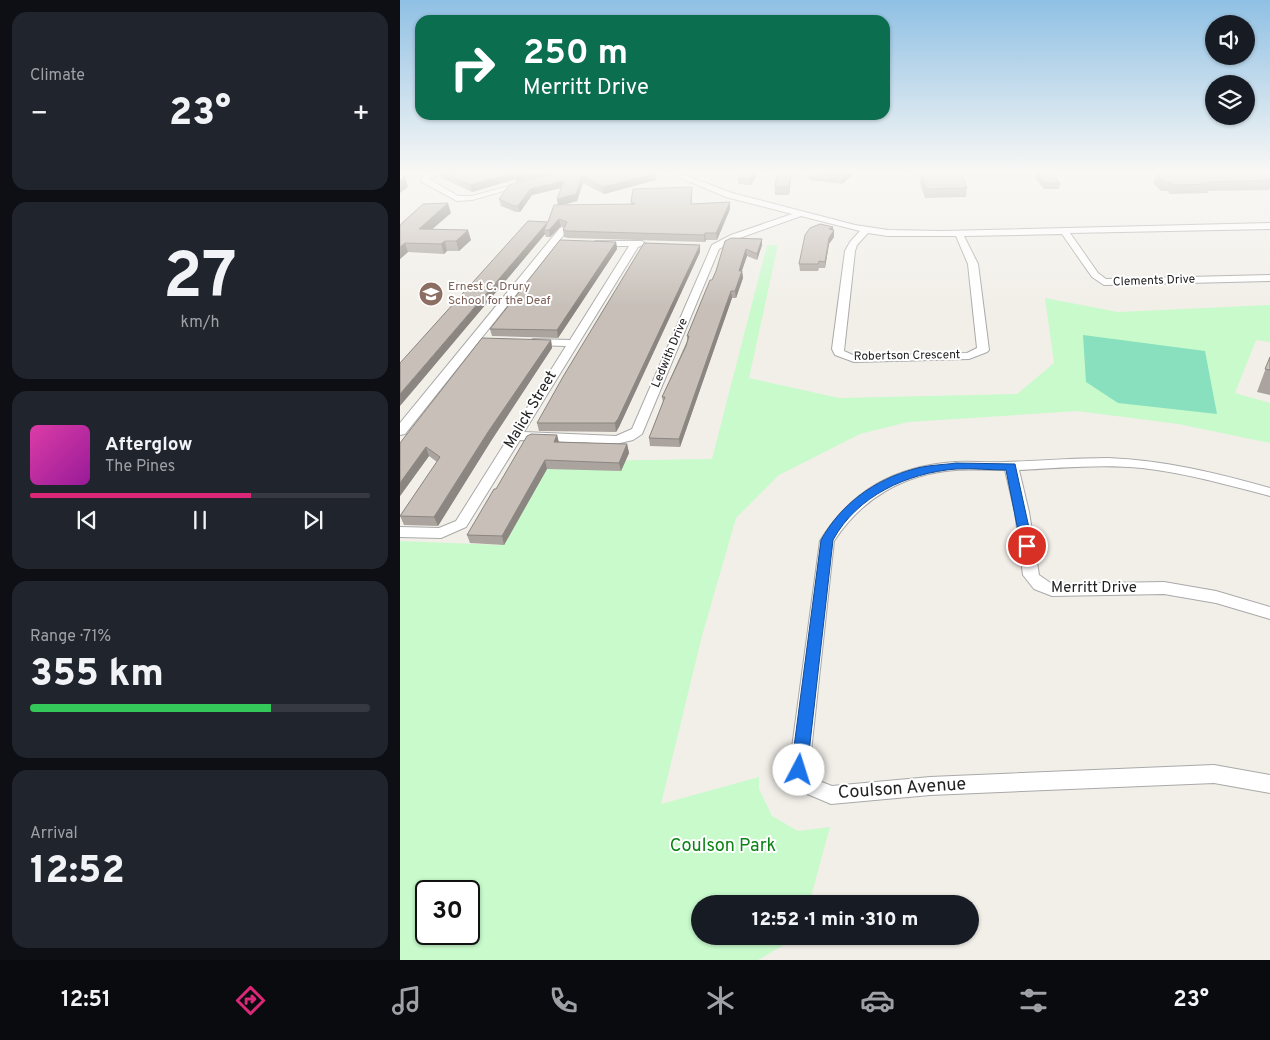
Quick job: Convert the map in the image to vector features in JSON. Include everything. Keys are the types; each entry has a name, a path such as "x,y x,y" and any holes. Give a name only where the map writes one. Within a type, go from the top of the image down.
{"street":[{"name":"Ledwith Drive","path":"516,436 616,440 628,437 637,431 710,246 791,218"},
{"path":"817,218 866,230 910,234 1270,226"},
{"path":"400,431 557,242 563,230"},
{"name":"Robertson Crescent","path":"866,230 853,244 850,251 838,346 839,353 854,359 970,356 983,350 973,264 959,234"},
{"name":"Clements Drive","path":"1064,231 1095,275 1104,282 1270,278"},
{"path":"590,243 655,244"},
{"name":"Malick Street","path":"400,532 441,533 461,524 635,244"},
{"path":"473,341 493,341"},
{"path":"522,342 572,343"},
{"name":"Coulson Avenue","path":"1270,492 1197,474 1146,465 1085,462 1011,466 956,466 916,472 868,493 849,510 833,529 827,540 799,770 804,780 819,792 832,795 930,786 1204,774 1270,784"},
{"name":"Merritt Drive","path":"1011,466 1022,512 1031,575 1034,581 1042,588 1052,590 1164,588 1216,597 1270,613"}],"green space":[{"name":"Coulson Park","path":"767,245 778,245 749,378 839,398 1017,394 1054,363 1045,298 1118,312 1270,305 1270,342 1256,340 1235,393 1270,403 1270,443 1178,424 1077,411 908,422 860,434 779,475 736,518 702,636 661,804 759,777 759,789 772,816 798,831 830,827 811,895 691,895 691,945 784,945 758,960 400,960 400,541 501,545 538,485 542,471 579,461 712,459"},
{"path":"1083,335 1205,351 1217,414 1118,403 1086,382"}],"building":[{"path":"408,218 431,218 419,229 468,230 456,241 445,241 441,244 405,243 400,247 400,225"},
{"path":"549,218 723,218 716,233 705,233 704,235 567,231 563,230 567,222 559,219 549,230 544,230 547,223 400,394 400,363 528,221 548,222"},
{"path":"820,224 833,227 829,229 834,230 829,238 825,262 799,264 805,235 810,228"},
{"path":"731,238 762,239 757,254 746,249 739,271 742,271 735,291 731,291 679,439 649,438 665,397 662,397 686,346 689,336 687,336 710,280 712,280 716,271 725,241"},
{"path":"560,240 616,242 557,330 490,329"},
{"path":"644,243 700,245 618,419 615,423 537,423 564,375"},
{"path":"482,338 551,340 488,432 434,517 400,516 440,457 426,447 400,483 400,443"},
{"path":"1270,357 1270,370 1265,369"},
{"path":"531,434 557,435 554,442 627,444 619,463 545,460 502,536 467,535 527,436"}],"place":[{"name":"Ernest C. Drury School for the Deaf","path":"431,294"}],"route":[{"path":"799,770 827,540 833,529 849,510 868,493 916,472 956,466 1011,466 1022,512 1027,546"}]}
